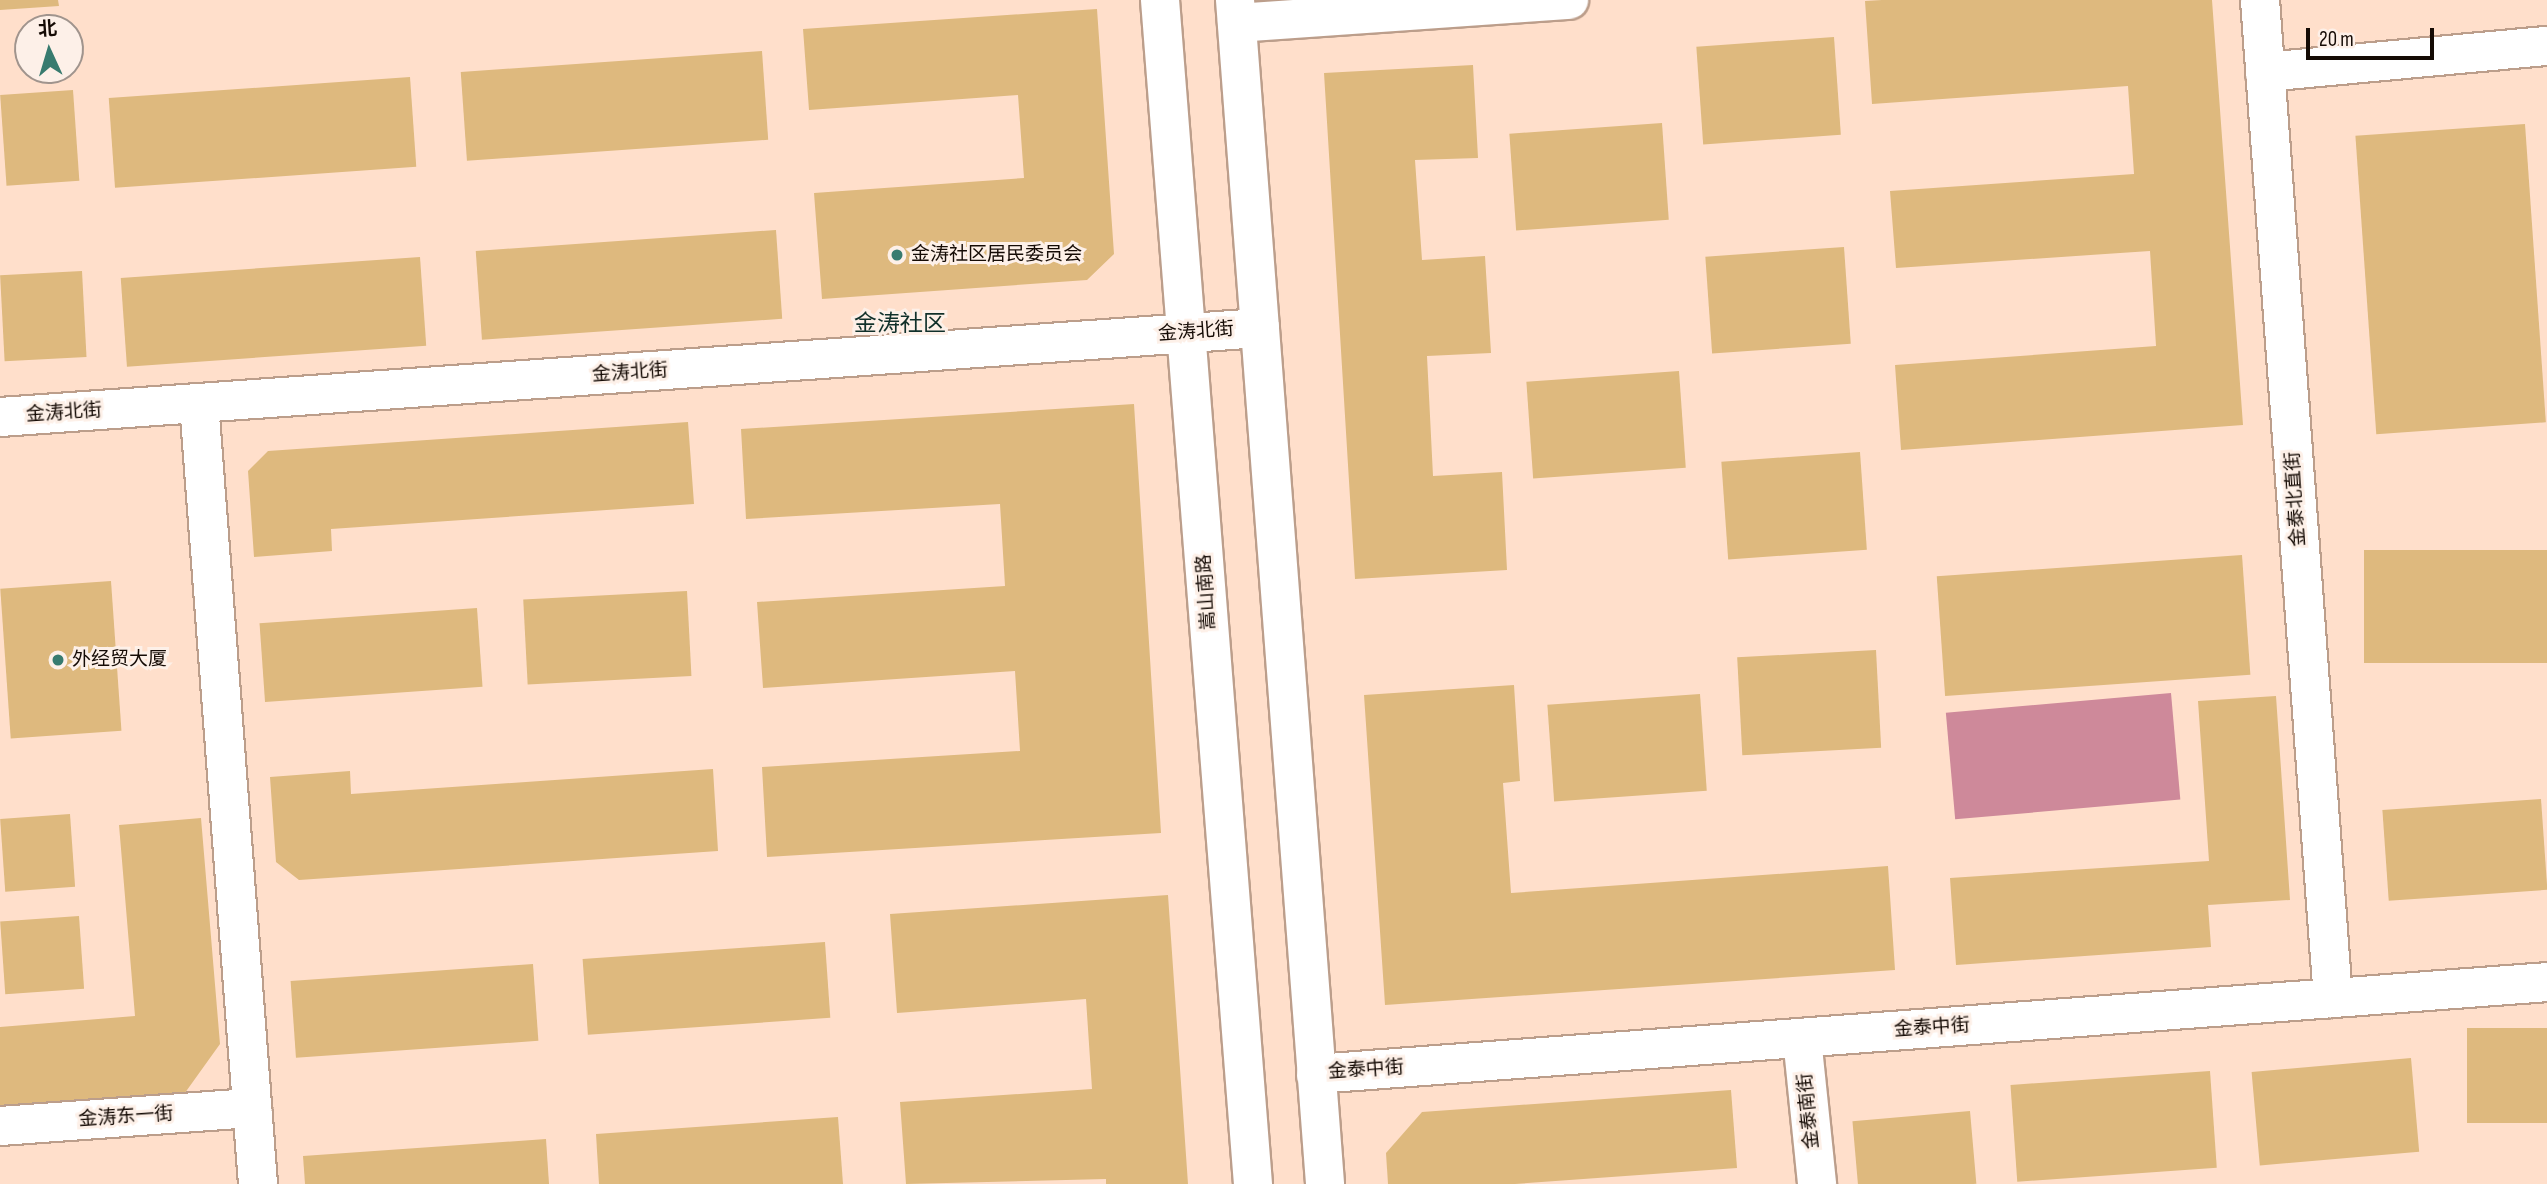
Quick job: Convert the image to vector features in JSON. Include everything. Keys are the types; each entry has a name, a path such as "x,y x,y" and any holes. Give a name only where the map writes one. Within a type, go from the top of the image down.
{"street":[{"name":"嵩山南路","path":"1160,0 1253,1184"},
{"path":"1325,1184 1236,12 1569,0"},
{"name":"金泰北直街","path":"2260,0 2333,998"},
{"path":"2265,72 2547,46"},
{"name":"金涛北街","path":"0,417 1260,328"},
{"path":"198,403 258,1184"},
{"name":"金泰中街","path":"1316,1074 2547,982"},
{"name":"金泰南街","path":"1802,1038 1816,1184"},
{"name":"金涛东一街","path":"0,1126 252,1108"}],"shaded area":[{"path":"2171,693 2180,800 1955,819 1946,713"}],"building":[{"path":"0,0 58,0 59,6 0,10"},
{"path":"2212,0 2243,425 1901,450 1895,365 2156,346 2150,251 1896,268 1890,191 2134,174 2128,86 1872,104 1865,1"},
{"path":"1097,9 1114,254 1087,280 822,299 814,193 1024,178 1018,95 809,110 803,29"},
{"path":"1834,37 1841,135 1703,144 1696,47"},
{"path":"762,51 768,140 467,161 461,72"},
{"path":"1473,65 1478,158 1415,160 1422,260 1485,256 1491,353 1427,356 1433,476 1502,472 1507,570 1355,579 1324,73"},
{"path":"410,77 416,167 115,188 109,98"},
{"path":"73,90 79,181 7,186 0,95"},
{"path":"1662,123 1669,220 1516,230 1509,134"},
{"path":"2525,124 2546,422 2376,434 2355,136"},
{"path":"776,230 782,319 482,340 476,251"},
{"path":"1844,247 1851,344 1712,353 1705,257"},
{"path":"420,257 426,346 127,367 121,278"},
{"path":"82,271 87,357 5,361 0,275"},
{"path":"1679,371 1686,468 1533,478 1526,382"},
{"path":"1134,404 1161,833 767,857 762,767 1020,751 1015,671 763,688 757,602 1005,586 1000,504 746,519 741,429"},
{"path":"688,422 694,504 331,529 332,551 254,557 248,471 268,451"},
{"path":"1860,452 1867,550 1728,559 1721,462"},
{"path":"2364,550 2547,550 2547,663 2364,663"},
{"path":"2242,555 2250,675 1945,696 1937,576"},
{"name":"外经贸大厦","path":"111,581 121,731 11,738 0,589"},
{"path":"687,591 691,676 528,684 523,600"},
{"path":"477,608 483,687 265,702 260,623"},
{"path":"1876,650 1881,748 1742,755 1737,657"},
{"path":"1514,685 1520,781 1503,783 1511,893 1888,866 1895,970 1385,1005 1364,695"},
{"path":"1700,694 1707,791 1554,801 1547,705"},
{"path":"2276,696 2290,900 2208,905 2211,947 1956,965 1950,878 2209,861 2198,701"},
{"path":"713,769 718,851 299,880 276,862 270,777 350,771 351,794"},
{"path":"2541,799 2547,890 2389,901 2382,810"},
{"path":"70,814 75,887 5,892 0,819"},
{"path":"201,818 220,1044 182,1097 0,1112 0,1027 135,1016 119,825"},
{"path":"1168,895 1188,1184 1106,1184 1106,1179 906,1184 900,1102 1092,1089 1086,999 897,1013 890,914"},
{"path":"79,916 84,989 5,994 0,922"},
{"path":"825,942 830,1018 588,1035 583,959"},
{"path":"533,964 538,1041 296,1058 291,981"},
{"path":"2467,1028 2547,1028 2547,1123 2467,1123"},
{"path":"2411,1058 2419,1152 2260,1166 2252,1072"},
{"path":"2210,1071 2217,1168 2017,1182 2010,1085"},
{"path":"1731,1090 1737,1168 1515,1184 1388,1184 1386,1153 1422,1112"},
{"path":"1970,1111 1976,1184 1858,1184 1852,1121"},
{"path":"838,1117 843,1184 599,1184 596,1134"},
{"path":"546,1139 549,1184 305,1184 303,1156"}],"place":[{"name":"金涛社区居民委员会","path":"897,255"},
{"name":"外经贸大厦","path":"58,660"}],"district":[{"name":"金涛社区","path":"900,324"}]}
